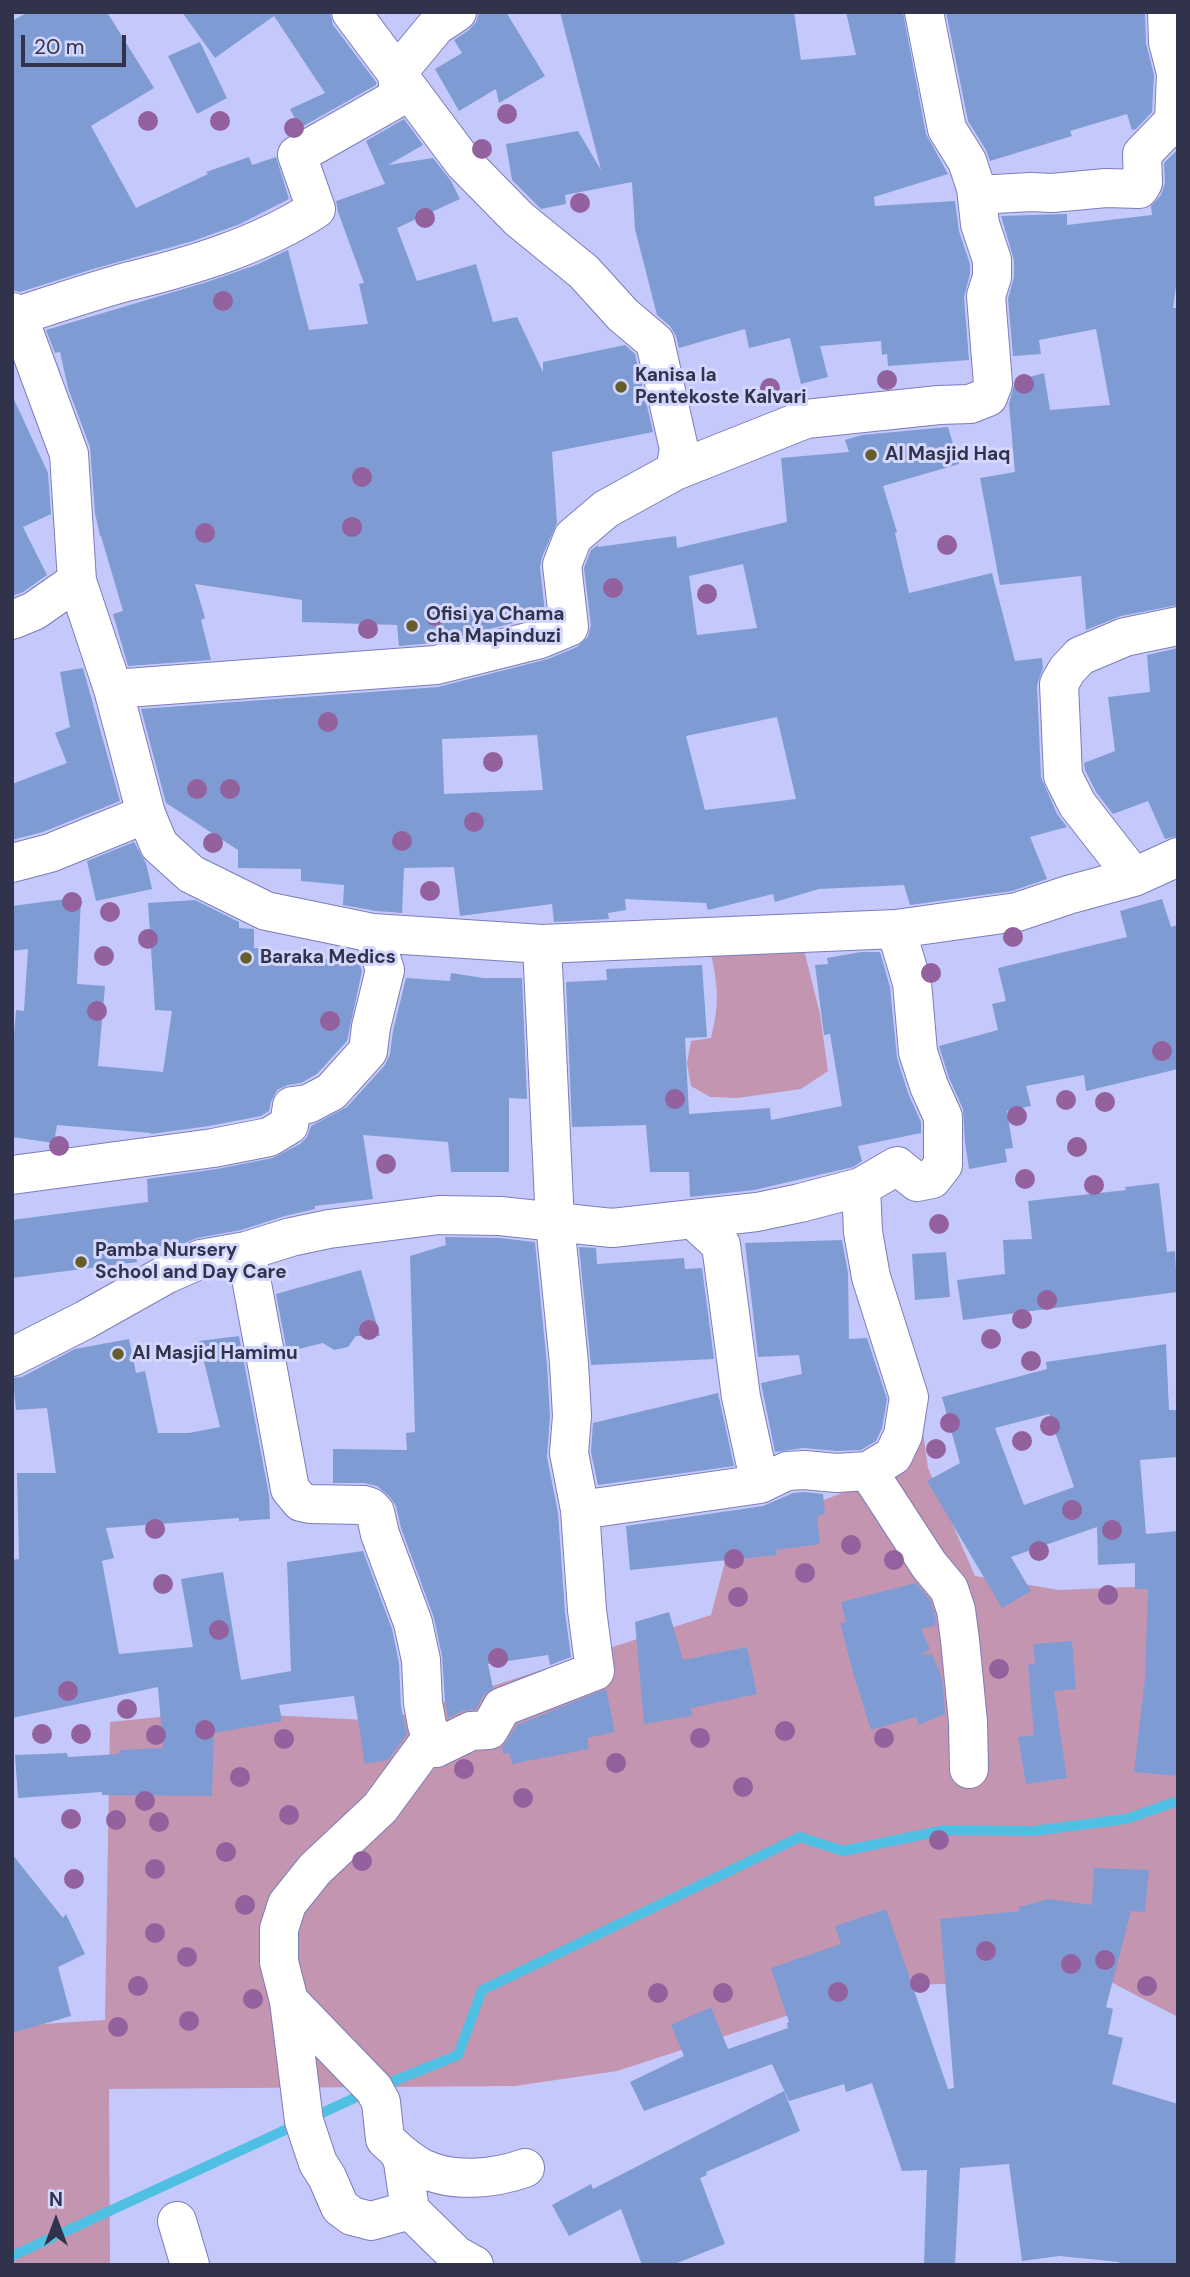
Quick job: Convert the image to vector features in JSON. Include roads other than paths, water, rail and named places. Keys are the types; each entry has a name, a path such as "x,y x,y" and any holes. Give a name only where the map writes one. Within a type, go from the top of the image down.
{"street":[{"path":"351,12 464,163 519,219 584,272 623,315 655,342 679,449 674,471"},
{"path":"457,12 436,26 397,73 399,97 297,156 316,208 287,228 184,267 15,314 69,454 77,581 113,689 146,814 159,845 191,874 266,911 373,933 542,944 896,929 1017,912 1134,877 1178,857"},
{"path":"113,689 436,665 540,639 569,627 562,565 573,537 606,509 674,471 806,419 970,404 988,397 993,384 986,296 992,277 992,260 980,224 977,195 967,161 947,129 924,12"},
{"path":"977,195 1107,188 1139,189 1143,183 1142,154 1176,124 1176,73 1168,43 1167,12"},
{"path":"12,620 34,611 77,581"},
{"path":"1134,877 1077,804 1063,776 1059,684 1080,656 1125,637 1178,626"},
{"path":"12,863 50,853 146,814"},
{"path":"12,1357 167,1274 201,1259 246,1251 329,1229 439,1214 500,1216 612,1228 789,1206 861,1187 897,1166 917,1182 932,1179 943,1165 943,1117 918,1052 912,983 896,929"},
{"path":"12,1175 213,1148 269,1137 289,1125 292,1106 308,1104 331,1092 368,1051 385,970 373,933"},
{"path":"410,2210 371,2221 352,2217 340,2207 318,2163 304,2121 289,2001 279,1962 279,1929 287,1904 315,1869 380,1808 427,1744 436,1748 471,1731 489,1730 502,1707 595,1671 587,1610 580,1510 569,1453 572,1416 555,1223 542,944"},
{"path":"580,1510 760,1484 787,1471 868,1471 893,1456 903,1435 909,1397 871,1278 863,1232 861,1187"},
{"path":"693,1219 720,1245 741,1397 760,1484"},
{"path":"246,1251 290,1489 301,1502 364,1505 375,1512 380,1534 412,1623 421,1660 426,1725 436,1748"},
{"path":"868,1471 929,1565 949,1588 956,1610 960,1640 968,1722 969,1769"},
{"path":"289,2001 373,2089 381,2102 385,2139 398,2152 423,2169 449,2176 478,2178 505,2175 525,2168"},
{"path":"398,2152 403,2162 410,2210 456,2255 474,2265"},
{"path":"177,2221 190,2265"}],"waterway":[{"path":"12,2256 374,2089 458,2055 482,1990 800,1837 843,1851 945,1830 1033,1831 1126,1819 1178,1801"}],"place":[{"name":"Kanisa la Pentekoste Kalvari","path":"621,387"},
{"name":"Al Masjid Haq","path":"871,455"},
{"name":"Ofisi ya Chama cha Mapinduzi","path":"412,626"},
{"name":"Baraka Medics","path":"246,958"},
{"name":"Pamba Nursery School and Day Care","path":"81,1262"},
{"name":"Al Masjid Hamimu","path":"118,1354"}]}
